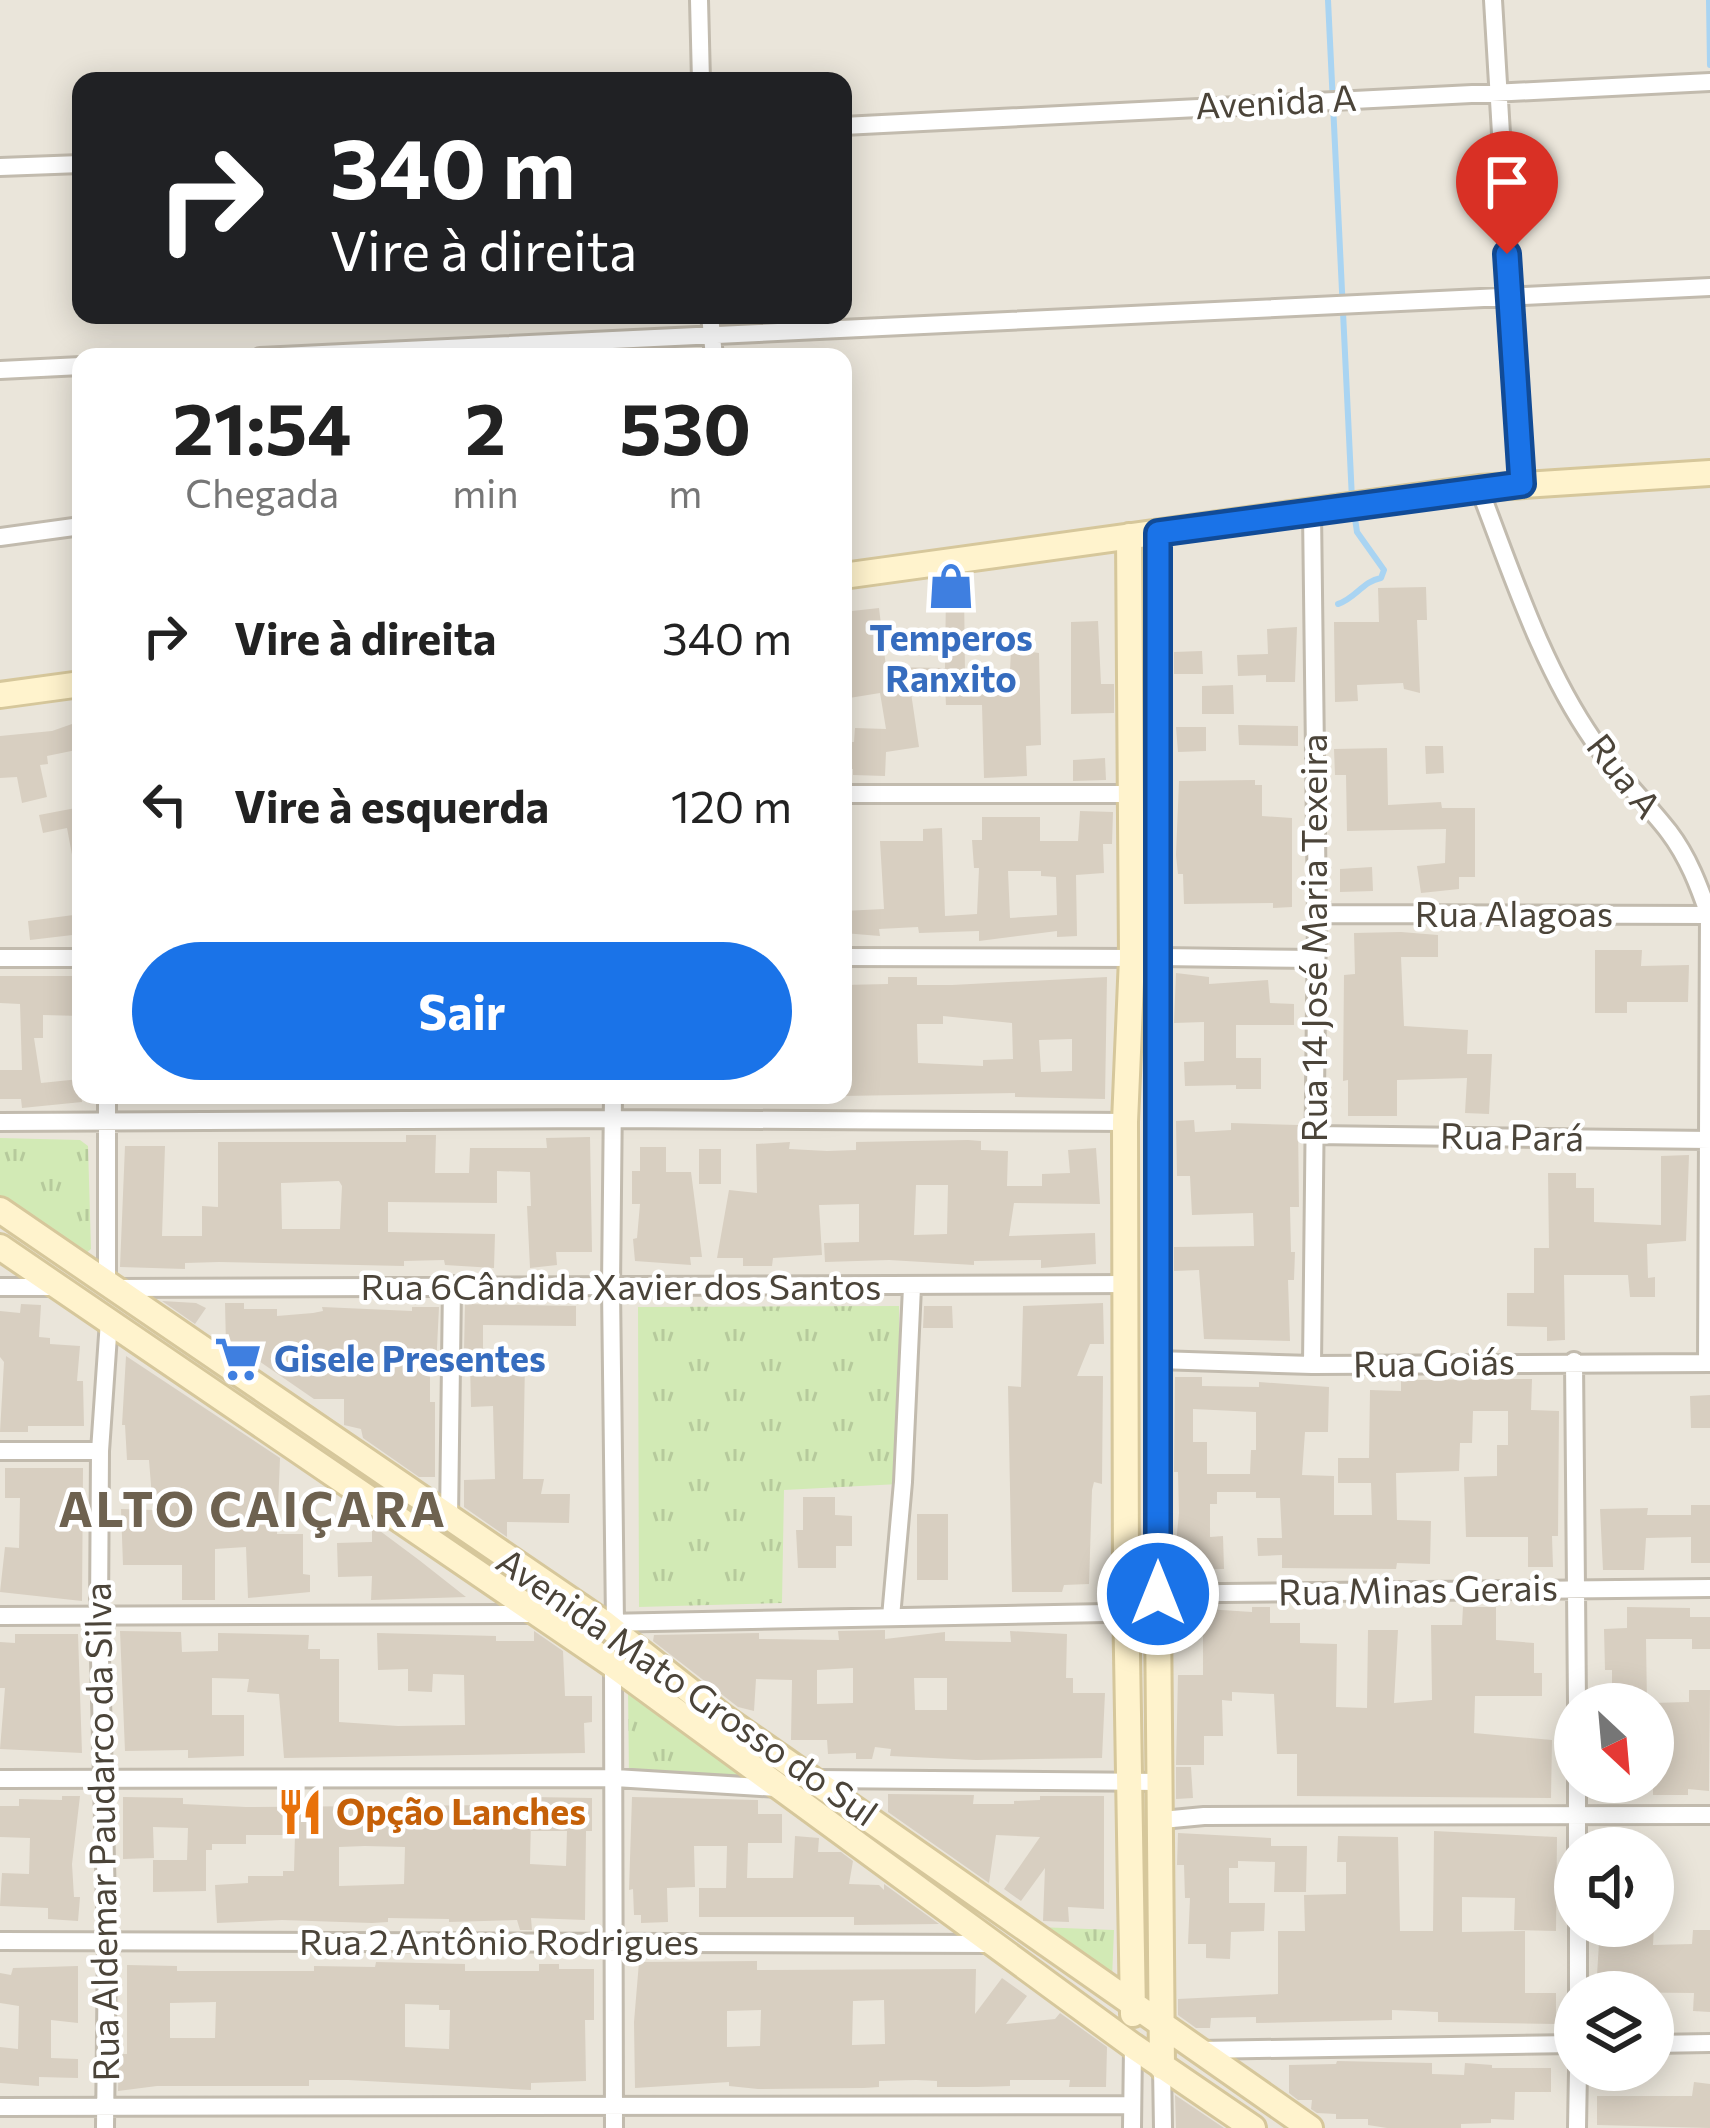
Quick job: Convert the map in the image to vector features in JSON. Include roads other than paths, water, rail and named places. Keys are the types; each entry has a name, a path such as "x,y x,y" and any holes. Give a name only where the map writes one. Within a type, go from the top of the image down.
{"main road":[{"path":"852,575 1479,488 1710,473"},
{"path":"1158,533 1162,2067"},
{"path":"1129,536 1132,958 1125,1122 1126,1603 1133,2047"},
{"path":"0,695 72,685"},
{"path":"1127,1206 1158,1208"},
{"name":"Avenida Mato Grosso do Sul","path":"1,1212 448,1519 610,1623 717,1712 1310,2128"},
{"name":"Avenida Mato Grosso do Sul","path":"0,1247 613,1665 1133,2047 1253,2128"}],"street":[{"path":"699,0 701,72"},
{"path":"1493,0 1514,485"},
{"name":"Avenida A","path":"852,126 1710,82"},
{"path":"0,167 72,164"},
{"path":"444,348 1704,287"},
{"path":"710,324 713,348"},
{"path":"0,370 72,366"},
{"name":"Rua A","path":"1479,488 1539,640 1569,700 1592,739 1672,835 1696,877 1710,915 1708,1363"},
{"name":"Rua 14 José Maria Texeira","path":"1312,512 1317,914 1312,1365"},
{"path":"0,537 72,527"},
{"path":"852,794 1131,794"},
{"name":"Rua Alagoas","path":"1317,914 1710,915"},
{"path":"852,957 1132,958"},
{"path":"1159,957 1316,959"},
{"path":"0,958 72,958"},
{"path":"107,1104 111,1286"},
{"path":"610,1623 613,1104"},
{"path":"0,1123 1125,1122"},
{"name":"Rua Pará","path":"1314,1135 1708,1140"},
{"name":"Rua 6Cândida Xavier dos Santos","path":"111,1286 1128,1284"},
{"path":"448,1519 452,1285"},
{"path":"0,1288 61,1287"},
{"path":"891,1617 912,1287"},
{"name":"Rua Aldemar Paudarco da Silva","path":"105,2128 107,1942 99,1617 100,1451 109,1321"},
{"name":"Rua Goiás","path":"1157,1360 1312,1365 1708,1363"},
{"path":"1574,1361 1577,1683"},
{"path":"0,1451 100,1451"},
{"name":"Rua Minas Gerais","path":"610,1623 891,1617 1126,1603 1577,1587 1710,1588"},
{"path":"0,1616 535,1614"},
{"path":"613,1665 614,2128"},
{"path":"0,1779 615,1778 778,1788"},
{"path":"816,1779 1161,1782"},
{"path":"1577,1803 1577,1827"},
{"path":"1162,1820 1204,1816 1710,1816"},
{"name":"Rua 2 Antônio Rodrigues","path":"0,1941 998,1944"},
{"path":"1674,2044 1710,2043"},
{"path":"1199,2050 1554,2044"},
{"path":"1132,2128 1133,2047"},
{"path":"1162,2067 1163,2128"},
{"path":"1577,2128 1578,2091"},
{"path":"0,2107 1132,2105"}],"waterway":[{"path":"1328,0 1352,499"},
{"path":"1709,0 1710,65"},
{"path":"1338,604 1381,578 1384,570 1357,532 1354,512"}],"place":[{"name":"Temperos Ranxito","path":"951,586"},
{"name":"Gisele Presentes","path":"238,1359"},
{"name":"Opção Lanches","path":"300,1812"}],"district":[{"name":"ALTO CAIÇARA","path":"253,1510"}]}
